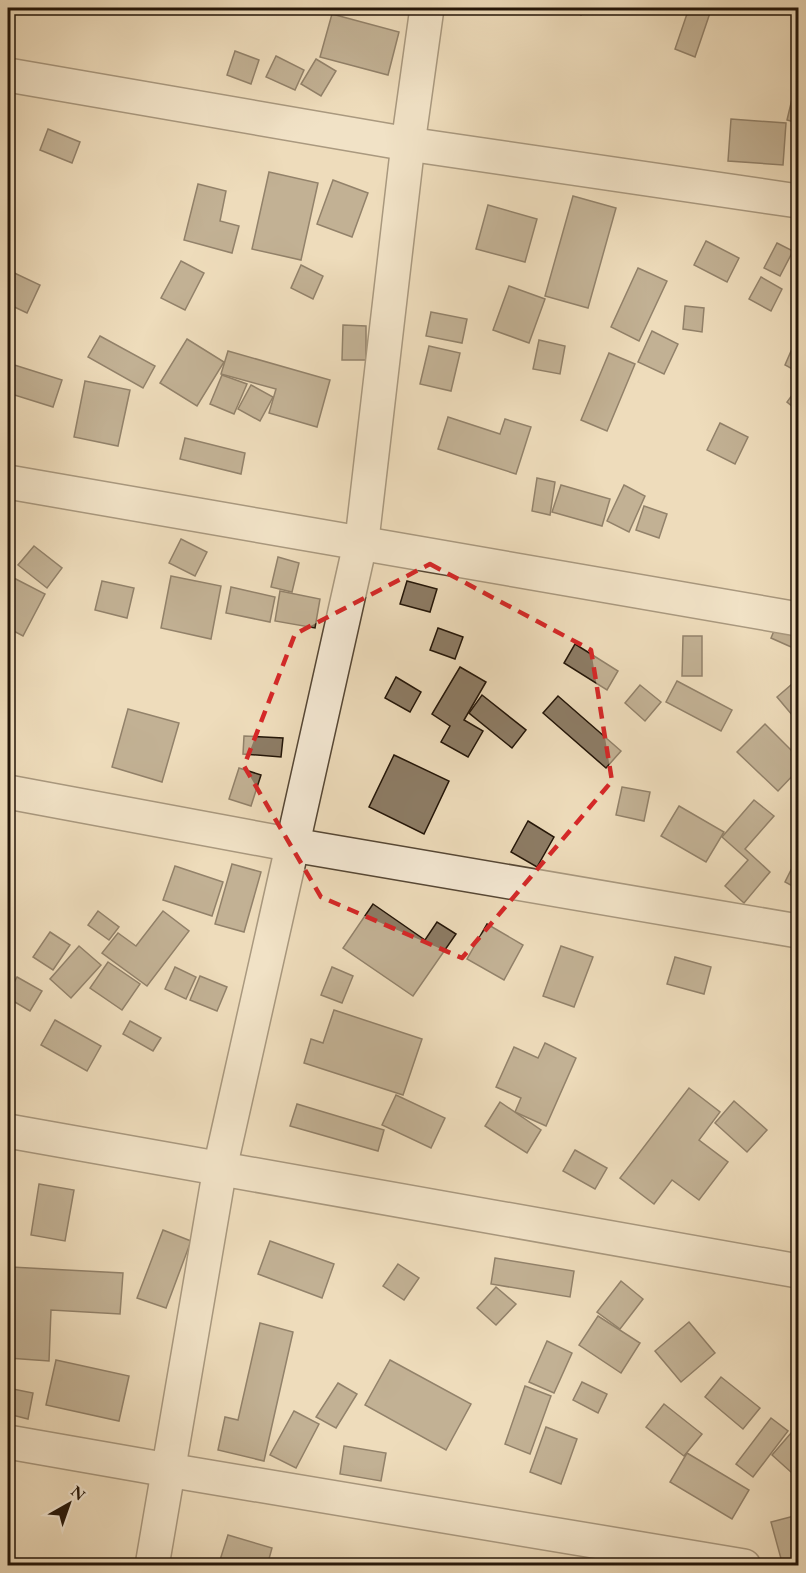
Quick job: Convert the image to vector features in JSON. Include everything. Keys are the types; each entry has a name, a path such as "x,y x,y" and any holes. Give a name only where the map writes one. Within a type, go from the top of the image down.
{"street":[{"path":"152,1566 220,1168 361,543 408,144 427,8"},
{"path":"8,75 408,144 798,201"},
{"path":"8,482 798,619"},
{"path":"8,792 293,845 798,932"},
{"path":"8,1131 798,1271"},
{"path":"8,1442 744,1566"}],"highlighted area":[{"path":"430,564 591,650 612,781 462,958 321,897 244,766 295,634"}],"building":[{"path":"568,8 585,8 581,15"},
{"path":"689,8 711,10 695,57 675,49"},
{"path":"784,8 798,8 798,17"},
{"path":"332,14 399,32 388,75 320,57"},
{"path":"235,51 259,60 251,84 227,75"},
{"path":"276,56 304,70 295,90 266,77"},
{"path":"316,59 336,71 321,96 301,84"},
{"path":"798,74 798,123 787,120"},
{"path":"731,119 786,123 783,165 728,161"},
{"path":"48,129 80,142 72,163 40,150"},
{"path":"269,172 318,183 301,260 252,249"},
{"path":"333,180 368,193 352,237 317,224"},
{"path":"198,184 226,191 220,221 239,226 232,253 184,240"},
{"path":"573,196 616,208 588,308 545,296"},
{"path":"488,205 537,219 525,262 476,249"},
{"path":"706,241 739,258 727,282 694,265"},
{"path":"777,243 793,251 780,276 764,268"},
{"path":"181,261 204,273 185,310 161,298"},
{"path":"301,265 323,276 313,299 291,288"},
{"path":"638,268 667,281 639,341 611,327"},
{"path":"8,270 40,285 27,313 8,304"},
{"path":"761,277 782,289 771,311 749,299"},
{"path":"509,286 545,299 529,343 493,330"},
{"path":"685,306 704,308 702,332 683,329"},
{"path":"431,312 467,319 462,343 426,336"},
{"path":"343,325 366,326 366,360 342,360"},
{"path":"652,331 678,344 664,374 638,362"},
{"path":"798,335 798,372 785,365"},
{"path":"100,336 155,366 143,388 88,357"},
{"path":"187,339 224,362 197,406 160,383"},
{"path":"539,340 565,346 560,374 533,369"},
{"path":"429,346 460,353 451,391 420,384"},
{"path":"228,351 330,380 317,427 269,413 276,389 221,374"},
{"path":"609,353 635,364 607,431 581,420"},
{"path":"8,363 62,380 53,407 8,393"},
{"path":"222,375 247,384 234,414 210,404"},
{"path":"85,381 130,390 118,446 74,437"},
{"path":"251,385 273,397 260,421 238,409"},
{"path":"798,387 798,411 787,402"},
{"path":"448,417 500,434 505,419 531,427 516,474 438,449"},
{"path":"720,423 748,437 735,464 707,450"},
{"path":"185,438 245,453 241,474 180,459"},
{"path":"537,478 555,482 550,515 532,511"},
{"path":"561,485 610,499 602,526 552,512"},
{"path":"624,485 645,496 629,532 607,521"},
{"path":"644,506 667,514 659,538 636,530"},
{"path":"181,539 207,552 195,576 169,563"},
{"path":"34,546 62,568 47,588 18,565"},
{"path":"278,557 299,563 292,592 271,587"},
{"path":"8,575 45,594 23,636 8,628"},
{"path":"171,576 221,586 211,639 161,628"},
{"path":"102,581 134,588 127,618 95,610"},
{"path":"407,581 437,589 430,612 400,604"},
{"path":"231,587 275,597 270,622 226,613"},
{"path":"280,591 320,599 315,628 275,621"},
{"path":"781,614 798,622 798,650 771,638"},
{"path":"438,628 463,637 455,659 430,650"},
{"path":"683,636 702,636 702,676 682,676"},
{"path":"575,644 618,671 607,690 564,663"},
{"path":"460,667 486,682 464,720 483,731 468,757 441,742 450,726 432,714"},
{"path":"396,677 421,692 410,712 385,698"},
{"path":"798,679 798,722 777,697"},
{"path":"677,681 732,710 721,731 666,702"},
{"path":"640,685 661,702 645,721 625,703"},
{"path":"482,695 526,730 512,748 469,713"},
{"path":"558,696 621,751 606,768 543,713"},
{"path":"128,709 179,723 162,782 112,767"},
{"path":"765,724 798,757 798,770 778,791 737,752"},
{"path":"244,736 283,738 281,757 243,754"},
{"path":"394,755 449,781 424,834 369,807"},
{"path":"239,768 261,775 251,806 229,799"},
{"path":"622,787 650,792 644,821 616,815"},
{"path":"754,800 774,816 745,849 770,872 744,903 725,886 748,860 722,837"},
{"path":"679,806 724,832 706,862 661,836"},
{"path":"528,821 554,837 537,867 511,852"},
{"path":"232,864 261,872 244,932 215,924"},
{"path":"794,864 798,867 798,889 785,882"},
{"path":"175,866 223,882 212,916 163,900"},
{"path":"373,904 425,940 437,922 456,934 413,996 343,948"},
{"path":"98,911 119,927 109,940 88,925"},
{"path":"163,911 189,931 147,986 102,953 118,933 136,946"},
{"path":"487,924 523,945 504,980 467,959"},
{"path":"50,932 70,945 53,970 33,957"},
{"path":"79,946 101,965 71,998 50,979"},
{"path":"561,946 593,957 574,1007 543,996"},
{"path":"675,957 711,967 704,994 667,984"},
{"path":"108,962 140,984 122,1010 90,988"},
{"path":"175,967 196,977 186,999 165,989"},
{"path":"332,967 353,976 342,1003 321,995"},
{"path":"200,976 227,987 217,1011 190,1000"},
{"path":"17,977 42,991 30,1011 8,998"},
{"path":"334,1010 422,1039 403,1095 304,1063 311,1039 323,1043"},
{"path":"55,1020 101,1046 87,1071 41,1045"},
{"path":"130,1021 161,1038 153,1051 123,1034"},
{"path":"545,1043 576,1058 546,1126 515,1112 521,1098 496,1087 514,1047 538,1058"},
{"path":"689,1088 720,1112 699,1140 728,1162 699,1200 672,1180 654,1204 620,1178"},
{"path":"396,1095 445,1118 431,1148 382,1125"},
{"path":"734,1101 767,1130 747,1152 715,1123"},
{"path":"500,1102 541,1130 527,1153 485,1126"},
{"path":"297,1104 384,1130 378,1151 290,1126"},
{"path":"575,1150 607,1168 595,1189 563,1171"},
{"path":"39,1184 74,1190 65,1241 31,1235"},
{"path":"163,1230 191,1241 166,1308 137,1298"},
{"path":"270,1241 334,1264 322,1298 258,1274"},
{"path":"495,1258 574,1271 570,1297 491,1284"},
{"path":"398,1264 419,1278 404,1300 383,1286"},
{"path":"11,1267 123,1273 120,1314 51,1310 49,1361 8,1358"},
{"path":"621,1281 643,1299 620,1329 597,1312"},
{"path":"496,1287 516,1304 496,1325 477,1308"},
{"path":"598,1316 640,1343 621,1373 579,1345"},
{"path":"689,1322 715,1353 681,1382 655,1351"},
{"path":"260,1323 293,1332 264,1461 218,1450 225,1417 238,1420"},
{"path":"547,1341 572,1353 554,1393 529,1382"},
{"path":"56,1360 129,1376 119,1421 46,1405"},
{"path":"390,1360 471,1404 446,1450 365,1405"},
{"path":"721,1377 760,1408 743,1429 705,1397"},
{"path":"582,1382 607,1394 598,1413 573,1400"},
{"path":"338,1383 357,1394 336,1428 316,1417"},
{"path":"525,1386 551,1396 530,1454 505,1444"},
{"path":"8,1388 33,1393 28,1419 8,1414"},
{"path":"664,1404 702,1434 684,1456 646,1427"},
{"path":"294,1411 319,1424 296,1468 270,1455"},
{"path":"771,1418 788,1431 753,1477 736,1464"},
{"path":"798,1425 798,1466 792,1473 772,1455"},
{"path":"546,1427 577,1439 561,1484 530,1472"},
{"path":"344,1446 386,1453 381,1481 340,1474"},
{"path":"687,1453 749,1490 732,1519 670,1482"},
{"path":"798,1515 798,1565 783,1566 771,1522"},
{"path":"228,1535 272,1548 267,1566 239,1566 220,1560"},
{"path":"390,1564 390,1566 355,1566 355,1565"}]}
